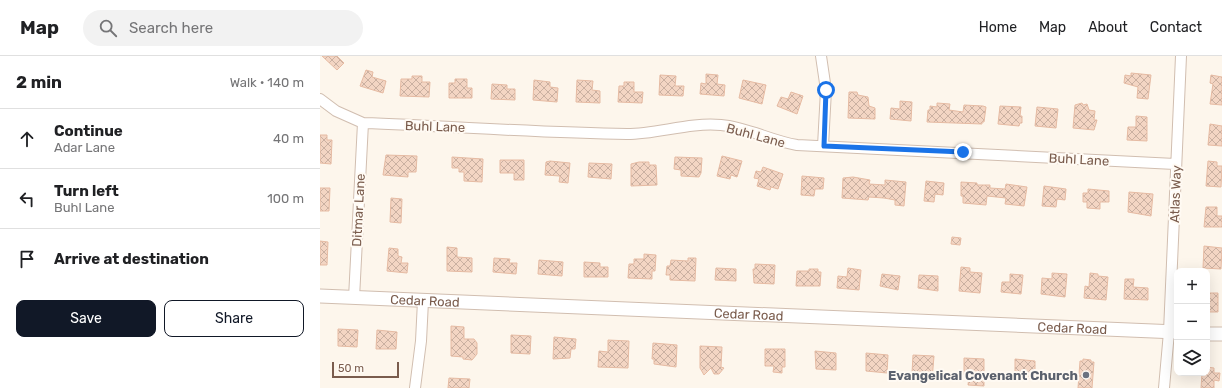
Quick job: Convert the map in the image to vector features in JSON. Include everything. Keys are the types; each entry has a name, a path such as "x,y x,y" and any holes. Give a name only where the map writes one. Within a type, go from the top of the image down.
{"street":[{"path":"821,56 826,90 824,146"},
{"name":"Atlas Way","path":"1164,388 1173,332 1175,164 1181,56"},
{"name":"Buhl Lane","path":"320,99 336,111 363,123 629,134 698,125 721,125 742,130 780,143 1175,164"},
{"name":"Ditmar Lane","path":"354,298 363,123"},
{"name":"Cedar Road","path":"320,296 1173,332"},
{"path":"415,388 421,341 423,301"},
{"path":"1210,334 1222,334"}],"building":[{"path":"322,56 337,56 344,63 337,70"},
{"path":"366,70 373,72 372,77 386,81 383,93 360,86"},
{"path":"1131,73 1151,75 1148,99 1137,98 1138,87 1124,83 1125,75 1131,76"},
{"path":"706,74 718,75 717,84 725,85 724,96 700,94 701,83 706,84"},
{"path":"660,75 676,76 675,86 684,86 683,96 659,95"},
{"path":"1211,75 1222,77 1222,105 1210,104 1213,84 1210,83"},
{"path":"412,76 422,76 422,82 430,82 429,97 400,96 401,79 412,79"},
{"path":"455,79 467,79 467,88 472,88 472,98 449,98 449,83 455,83"},
{"path":"534,80 550,82 550,87 558,88 557,102 533,100"},
{"path":"577,80 593,81 592,90 600,91 600,103 576,102"},
{"path":"743,80 766,85 762,104 739,98"},
{"path":"624,82 634,82 634,92 643,92 642,103 618,102 619,86 624,86"},
{"path":"492,84 507,85 507,89 515,89 515,100 491,99"},
{"path":"791,92 803,96 797,114 777,106 781,97 788,99"},
{"path":"849,92 857,92 858,95 868,97 869,106 875,108 875,119 848,118"},
{"path":"900,101 912,102 911,121 890,119 891,108 900,109"},
{"path":"937,103 950,104 949,110 963,112 964,105 986,107 984,122 982,122 982,124 927,122 928,110 930,110 930,106 937,107"},
{"path":"1082,103 1083,105 1087,104 1089,110 1095,111 1094,120 1097,120 1094,130 1073,128 1075,105"},
{"path":"1000,106 1021,107 1020,116 1022,116 1022,123 1020,123 1019,126 998,124"},
{"path":"1037,107 1058,109 1056,128 1035,126"},
{"path":"1136,116 1147,117 1147,141 1127,140 1128,127 1136,127"},
{"path":"1210,124 1222,126 1222,146 1208,145"},
{"path":"320,135 327,135 327,140 332,140 331,164 320,163"},
{"path":"386,155 417,156 416,172 408,172 408,177 383,175"},
{"path":"722,156 742,161 737,177 731,175 730,179 717,176"},
{"path":"452,157 483,159 482,182 464,181 464,172 459,172 459,168 452,168"},
{"path":"675,157 702,158 701,173 699,177 681,176 681,170 674,169"},
{"path":"500,160 524,160 524,180 514,180 514,173 500,173"},
{"path":"1208,161 1217,162 1217,166 1222,166 1221,187 1206,186"},
{"path":"546,162 570,163 568,183 559,182 560,176 545,175"},
{"path":"649,162 649,165 656,165 657,185 631,186 631,164"},
{"path":"589,163 612,164 611,179 588,177"},
{"path":"763,167 783,174 778,189 771,187 770,190 757,186 759,179 754,178 756,171 761,172"},
{"path":"802,176 824,178 823,189 815,189 814,196 801,195"},
{"path":"853,177 870,180 869,184 885,185 885,180 906,182 904,206 895,205 895,200 884,198 869,197 868,200 842,198 843,178"},
{"path":"926,181 944,183 943,195 935,194 934,202 924,201"},
{"path":"961,182 977,183 977,185 990,185 990,188 1005,189 1006,184 1027,187 1024,206 1005,204 1006,198 987,196 986,205 963,203 963,196 961,196"},
{"path":"1044,186 1066,189 1065,200 1057,199 1056,207 1042,206"},
{"path":"320,188 330,188 329,211 320,211"},
{"path":"1088,189 1109,191 1109,202 1100,202 1100,209 1087,208 1087,202 1083,202 1083,193 1088,193"},
{"path":"1129,192 1153,194 1151,216 1128,212"},
{"path":"391,198 402,199 401,223 390,222"},
{"path":"1206,207 1217,207 1217,216 1222,216 1222,227 1204,227"},
{"path":"952,237 961,238 960,245 951,244"},
{"path":"320,241 328,242 327,265 320,265"},
{"path":"1204,246 1222,248 1221,269 1203,268"},
{"path":"447,247 457,248 457,257 472,258 472,272 447,271"},
{"path":"389,248 398,249 398,256 402,257 401,263 408,263 407,273 387,271"},
{"path":"644,254 656,255 655,271 652,271 652,279 628,278 629,264 634,264 634,259 644,259"},
{"path":"494,258 510,259 509,263 517,263 516,274 493,272"},
{"path":"688,258 696,258 695,281 670,280 670,275 666,275 667,266 670,266 671,260 688,261"},
{"path":"539,260 563,262 562,276 538,274"},
{"path":"584,262 600,263 600,267 608,267 608,277 584,277"},
{"path":"755,264 775,265 774,284 754,283 753,269 755,269"},
{"path":"961,267 970,268 970,272 982,273 980,293 959,291"},
{"path":"716,268 736,269 736,281 715,280"},
{"path":"848,268 861,270 859,290 837,288 838,276 847,277"},
{"path":"809,269 818,269 818,272 821,272 820,286 796,286 797,271 809,271"},
{"path":"1052,273 1067,274 1065,297 1041,294 1042,278 1052,279"},
{"path":"1090,273 1108,277 1106,300 1084,298 1085,286 1089,287"},
{"path":"882,274 900,276 898,290 880,286"},
{"path":"1010,274 1023,275 1021,294 1001,292 1002,282 1010,282"},
{"path":"919,275 938,276 938,291 918,288"},
{"path":"1125,279 1134,279 1133,287 1148,288 1148,300 1124,299"},
{"path":"1210,293 1218,293 1218,312 1210,312"},
{"path":"451,326 464,327 464,339 474,339 477,343 477,354 472,360 463,359 463,357 451,356"},
{"path":"338,329 358,330 357,347 338,346"},
{"path":"377,330 397,332 396,349 376,349"},
{"path":"511,335 531,336 530,354 511,353"},
{"path":"554,337 576,339 575,349 571,349 570,358 553,359"},
{"path":"608,340 629,341 628,368 598,367 599,351 608,352"},
{"path":"653,343 677,345 676,367 654,364 654,359 652,359"},
{"path":"700,346 722,347 721,367 724,368 719,374 714,374 711,368 704,375 700,368"},
{"path":"765,349 785,349 785,367 782,367 782,373 773,372 774,366 765,366"},
{"path":"815,351 836,353 836,370 816,369"},
{"path":"866,353 888,355 887,373 866,371"},
{"path":"913,355 934,356 932,380 919,379 920,374 912,373"},
{"path":"964,358 984,359 984,386 968,385 969,376 964,375"},
{"path":"1015,359 1035,361 1035,379 1015,377"},
{"name":"Evangelical Covenant Church","path":"1083,359 1094,362 1092,388 1078,388 1080,361 1083,361"},
{"path":"1210,367 1214,368 1214,373 1220,373 1219,381 1214,380 1214,388 1201,388 1202,376 1210,376"},
{"path":"449,378 470,379 469,388 448,388"}],"place":[{"name":"Evangelical Covenant Church","path":"1086,375"}],"route":[{"path":"826,90 824,146 963,152"}]}
